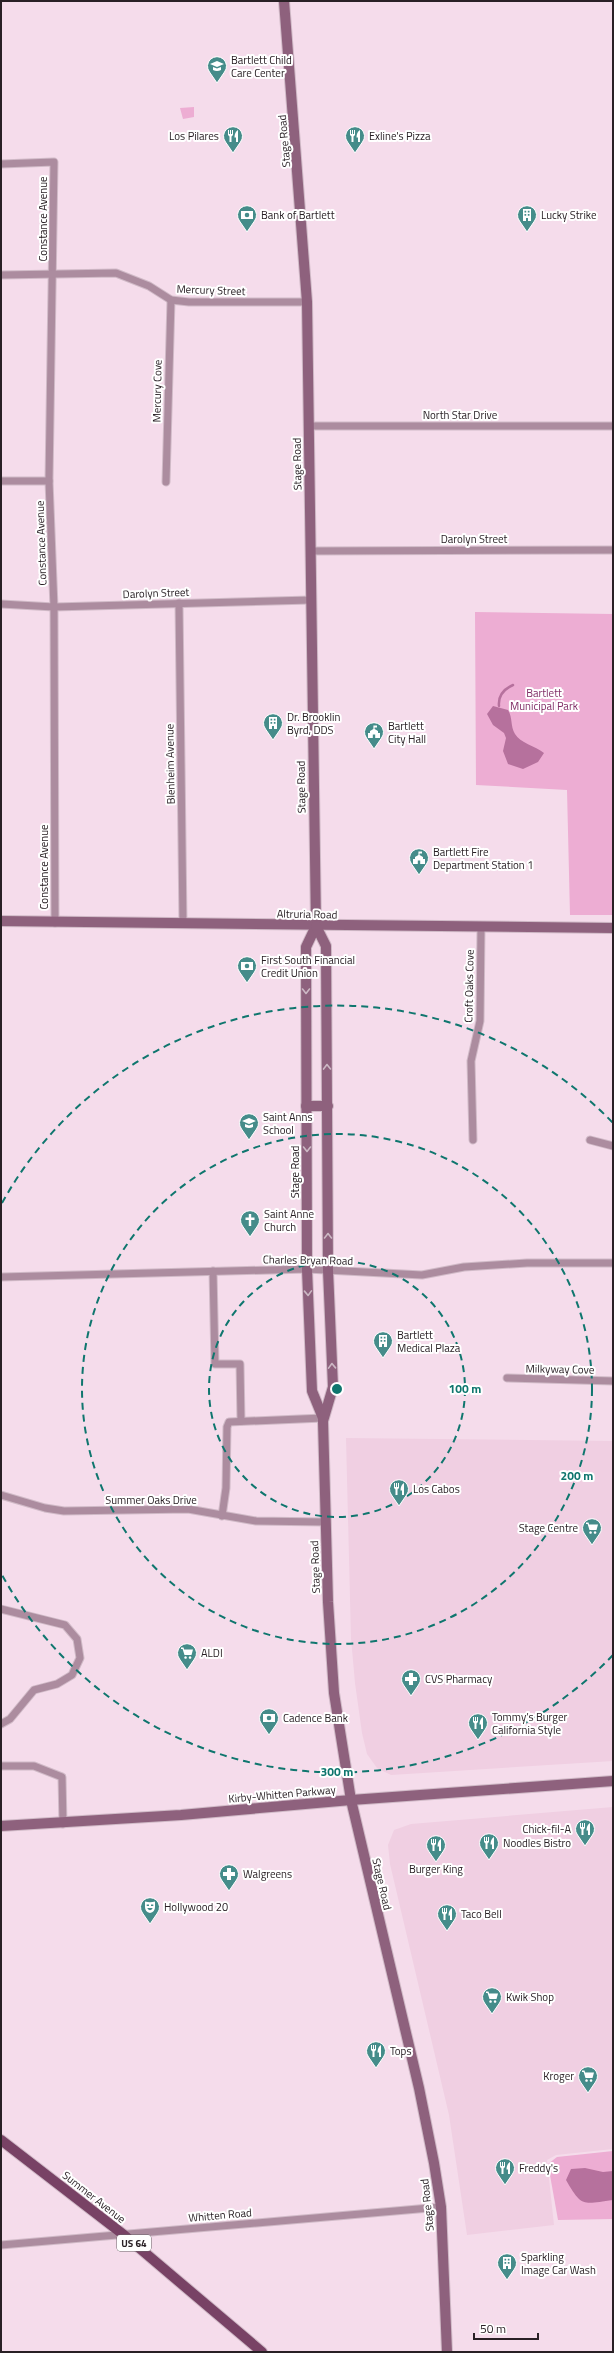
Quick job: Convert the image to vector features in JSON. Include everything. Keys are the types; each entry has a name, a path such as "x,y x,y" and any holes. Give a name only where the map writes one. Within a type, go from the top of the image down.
{"main road":[{"name":"Stage Road","path":"284,1 307,302 316,926 326,946 328,1270 333,1387 323,1418 325,1522 334,1693 351,1800 419,2088 441,2207 447,2352"},
{"name":"Altruria Road","path":"1,921 55,923 481,928 613,928"},
{"name":"Stage Road","path":"316,926 306,947 307,1269 312,1391 323,1418"},
{"path":"306,1106 328,1106"},
{"name":"Kirby-Whitten Parkway","path":"1,1826 63,1824 351,1800 613,1781"},
{"name":"Summer Avenue","path":"1,2140 124,2235 262,2352"}],"street":[{"name":"Constance Avenue","path":"1,164 54,162 54,274 49,481 54,607 55,923"},
{"name":"Mercury Street","path":"1,275 116,273 149,286 171,300 188,302 307,302"},
{"name":"Mercury Cove","path":"166,482 171,300"},
{"name":"North Star Drive","path":"308,426 613,426"},
{"path":"1,481 49,481"},
{"name":"Darolyn Street","path":"311,551 613,550"},
{"name":"Darolyn Street","path":"1,604 54,607 311,600"},
{"name":"Blenheim Avenue","path":"179,603 183,924"},
{"name":"Croft Oaks Cove","path":"473,1140 471,1061 480,1021 481,928"},
{"path":"590,1140 613,1146"},
{"name":"Charles Bryan Road","path":"1,1277 307,1269 422,1275 464,1267 527,1263 613,1263"},
{"path":"213,1271 215,1364 240,1364 241,1421"},
{"name":"Milkyway Cove","path":"507,1378 613,1381"},
{"path":"222,1516 226,1488 227,1427 229,1422 323,1418"},
{"name":"Summer Oaks Drive","path":"1,1495 45,1508 64,1511 173,1509 202,1511 222,1516 266,1522 325,1522"},
{"path":"1,1609 65,1625 77,1639 80,1658 72,1675 57,1684 34,1690 10,1719 1,1724"},
{"path":"1,1766 34,1766 62,1777 63,1824"},
{"name":"Whitten Road","path":"1,2244 124,2235 441,2207"}],"shaded area":[{"path":"493,706 508,710 513,731 517,737 544,753 538,762 523,769 508,764 503,751 506,738 504,733 493,725 487,714"},
{"path":"346,1438 613,1441 613,1761 391,1775 377,1768 367,1754 362,1733 355,1683 351,1638"},
{"path":"613,1807 613,2149 556,2155 547,2160 554,2225 467,2235 449,2115 390,1864 388,1845 394,1830 411,1824"},
{"path":"585,2168 603,2172 613,2171 613,2200 589,2203 580,2200 576,2196 566,2180 571,2169"}],"green space":[{"path":"194,107 194,117 183,119 180,108"},
{"name":"Bartlett Municipal Park","path":"475,612 613,614 613,915 570,915 567,790 476,785"},
{"path":"613,2151 613,2219 558,2220 548,2164 557,2157"}],"waterway":[{"path":"499,706 502,693 513,685"}],"place":[{"name":"Bartlett Child Care Center","path":"217,83"},
{"name":"Los Pilares","path":"233,153"},
{"name":"Exline's Pizza","path":"355,153"},
{"name":"Bank of Bartlett","path":"247,232"},
{"name":"Lucky Strike","path":"527,232"},
{"name":"Dr. Brooklin Byrd, DDS","path":"273,740"},
{"name":"Bartlett City Hall","path":"374,749"},
{"name":"Bartlett Fire Department Station 1","path":"419,875"},
{"name":"First South Financial Credit Union","path":"247,983"},
{"name":"Saint Anns School","path":"249,1140"},
{"name":"Saint Anne Church","path":"250,1237"},
{"name":"Bartlett Medical Plaza","path":"383,1358"},
{"name":"Los Cabos","path":"399,1506"},
{"name":"Stage Centre","path":"592,1545"},
{"name":"ALDI","path":"187,1670"},
{"name":"CVS Pharmacy","path":"411,1696"},
{"name":"Cadence Bank","path":"269,1735"},
{"name":"Tommy’s Burger California Style","path":"478,1740"},
{"name":"Chick-fil-A","path":"585,1846"},
{"name":"Noodles Bistro","path":"489,1860"},
{"name":"Burger King","path":"436,1862"},
{"name":"Walgreens","path":"229,1891"},
{"name":"Hollywood 20","path":"150,1924"},
{"name":"Taco Bell","path":"447,1931"},
{"name":"Kwik Shop","path":"492,2014"},
{"name":"Tops","path":"376,2068"},
{"name":"Kroger","path":"588,2093"},
{"name":"Freddy's","path":"505,2185"},
{"name":"Sparkling Image Car Wash","path":"507,2280"}]}
